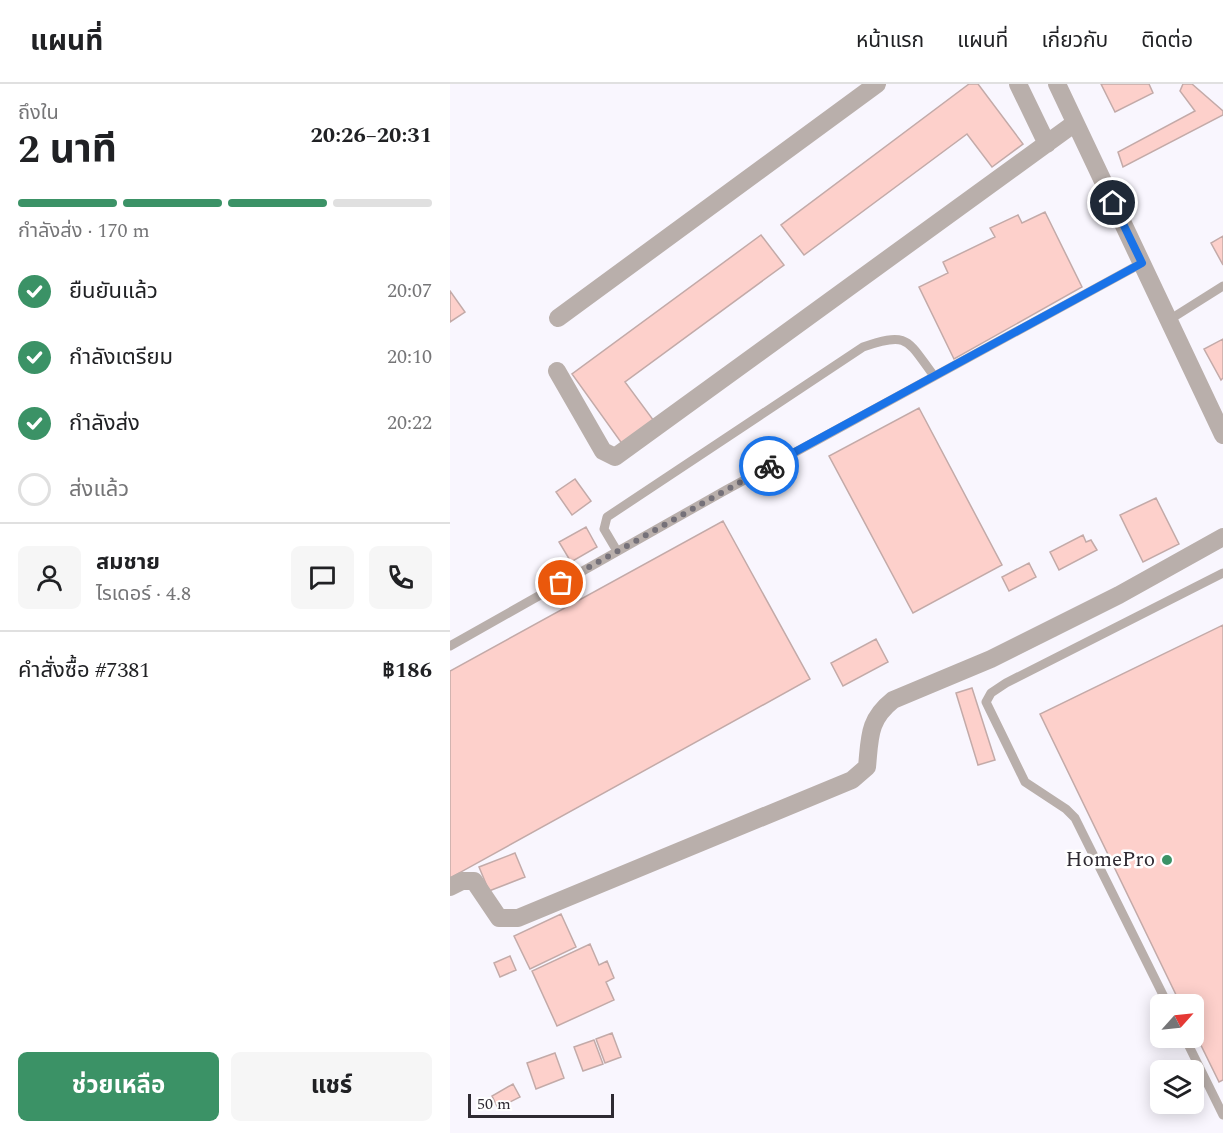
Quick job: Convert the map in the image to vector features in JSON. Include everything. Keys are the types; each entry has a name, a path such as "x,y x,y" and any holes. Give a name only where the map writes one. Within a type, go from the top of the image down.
{"street":[{"path":"558,318 877,84"},
{"path":"1018,84 1047,144"},
{"path":"1057,84 1223,435"},
{"path":"557,371 603,452 615,457 1075,123"},
{"path":"450,887 462,881 474,881 500,918 518,918 852,780 867,767 871,727 881,710 893,700 991,659 1119,595 1223,537"}],"lane":[{"path":"450,646 617,551 1142,263"},
{"path":"1169,320 1223,286"},
{"path":"617,551 604,529 607,517 863,347 889,338 899,338 908,342 934,376"},
{"path":"1163,994 1075,818 1066,809 1025,782 986,702 991,693 1006,683 1223,573"},
{"path":"1190,1048 1223,1115"}],"building":[{"path":"969,84 978,84 1023,144 992,167 967,134 804,255 781,225"},
{"path":"1101,84 1149,84 1153,93 1115,112"},
{"path":"1183,84 1192,84 1223,111 1223,115 1123,167 1118,152 1195,111 1180,91"},
{"path":"1045,212 1082,287 954,359 919,287 948,273 943,262 995,237 990,228 1018,215 1022,223"},
{"path":"761,235 784,265 625,382 654,421 623,445 572,374"},
{"path":"1223,236 1223,265 1211,243"},
{"path":"450,291 465,312 450,322"},
{"path":"1223,339 1223,378 1221,380 1204,349"},
{"path":"919,408 1002,565 913,613 829,456"},
{"path":"575,479 591,501 572,515 556,492"},
{"path":"1156,498 1179,544 1143,562 1120,515"},
{"path":"723,521 810,679 450,878 450,671"},
{"path":"586,527 597,547 571,562 559,542"},
{"path":"1083,535 1086,542 1091,540 1097,550 1059,570 1050,552"},
{"path":"1029,563 1036,577 1009,591 1002,577"},
{"name":"HomePro","path":"1223,625 1223,1080 1219,1082 1202,1048 1204,994 1176,994 1040,714"},
{"path":"876,639 888,662 843,686 831,663"},
{"path":"972,688 995,760 978,765 956,693"},
{"path":"515,853 525,877 489,891 479,867"},
{"path":"561,914 576,947 530,969 514,936"},
{"path":"590,944 599,965 607,961 614,978 606,982 614,1000 557,1026 532,971"},
{"path":"510,956 516,970 500,977 494,963"},
{"path":"612,1033 621,1057 605,1063 596,1039"},
{"path":"594,1040 603,1064 583,1071 574,1047"},
{"path":"555,1053 564,1078 536,1089 527,1063"},
{"path":"513,1084 520,1097 498,1108 492,1096"}],"way so far":[{"path":"561,583 769,466"}],"place":[{"name":"HomePro","path":"1167,860"}],"route":[{"path":"769,466 1142,263 1113,203"}]}
